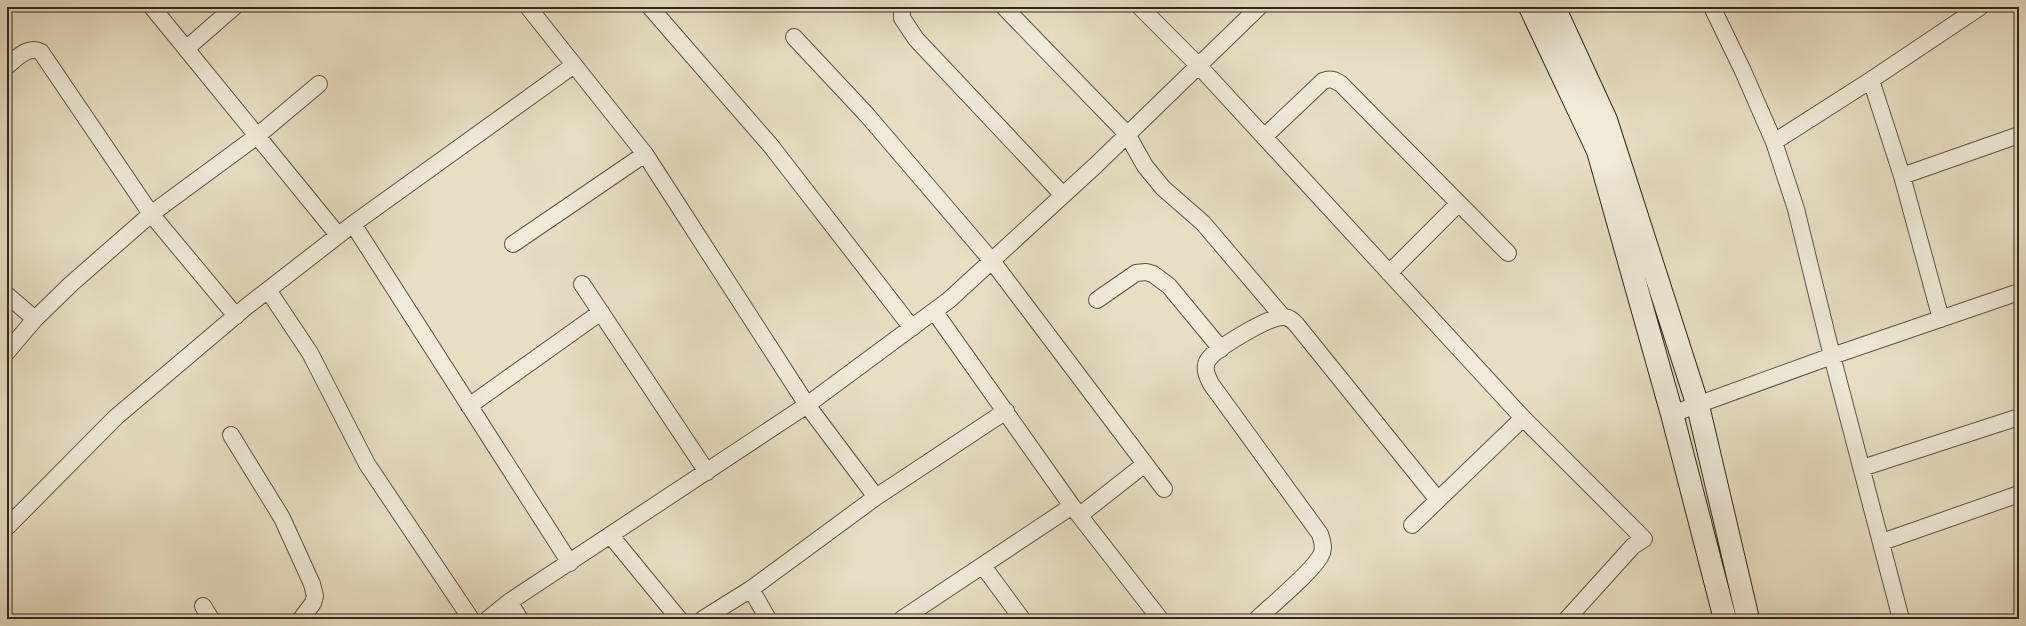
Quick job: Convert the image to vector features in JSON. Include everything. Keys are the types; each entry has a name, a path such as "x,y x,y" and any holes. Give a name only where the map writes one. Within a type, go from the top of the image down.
{"main road":[{"path":"1530,7 1598,152 1672,414 1725,619"},
{"path":"1554,7 1606,120 1698,406 1748,619"}],"street":[{"path":"152,7 338,235"},
{"path":"186,49 234,7"},
{"path":"528,7 644,154 807,405 876,497"},
{"path":"650,7 771,146 912,328"},
{"path":"902,7 902,18 916,39 1063,195"},
{"path":"1004,7 1127,134 1145,166 1162,188 1203,222 1283,317"},
{"path":"1140,7 1198,65 1524,418 1644,539 1633,546 1567,619"},
{"path":"488,619 509,602 807,405 949,300 1063,195 1259,7"},
{"path":"1712,7 1743,71 1774,142 1796,209 1832,356 1901,619"},
{"path":"1774,142 1871,80 1980,7"},
{"path":"794,37 867,115 992,261 1164,489"},
{"path":"7,66 28,50 35,49 41,52 151,214 236,316"},
{"path":"7,527 116,417 236,316 338,235 574,65"},
{"path":"1264,137 1323,81 1329,79 1335,80 1341,84 1508,253"},
{"path":"1871,80 1902,176 1941,318"},
{"path":"7,352 35,319 71,284 151,214 257,136 319,84"},
{"path":"1902,176 2019,135"},
{"path":"514,244 644,154"},
{"path":"1389,273 1458,204"},
{"path":"353,224 570,562"},
{"path":"1097,300 1136,273 1146,272 1153,274 1169,286 1221,349"},
{"path":"582,284 706,472"},
{"path":"268,290 310,352 367,464 470,619"},
{"path":"1672,414 1698,406 1832,356 2019,292"},
{"path":"7,294 35,319"},
{"path":"934,311 1076,510 1160,619"},
{"path":"469,406 601,312"},
{"path":"1257,619 1313,566 1321,555 1323,544 1320,534 1211,384 1206,368 1208,360 1221,349 1260,323 1272,318 1289,318 1304,333 1438,500"},
{"path":"703,619 751,589 876,497 1006,411"},
{"path":"1862,468 2019,417"},
{"path":"1412,524 1524,418"},
{"path":"231,436 282,518 312,584 315,596 313,603 301,619"},
{"path":"903,619 983,566 1076,510 1145,464"},
{"path":"1882,542 2019,494"},
{"path":"611,536 679,619"},
{"path":"983,566 1022,619"},
{"path":"751,589 768,619"},
{"path":"509,602 520,619"}]}
